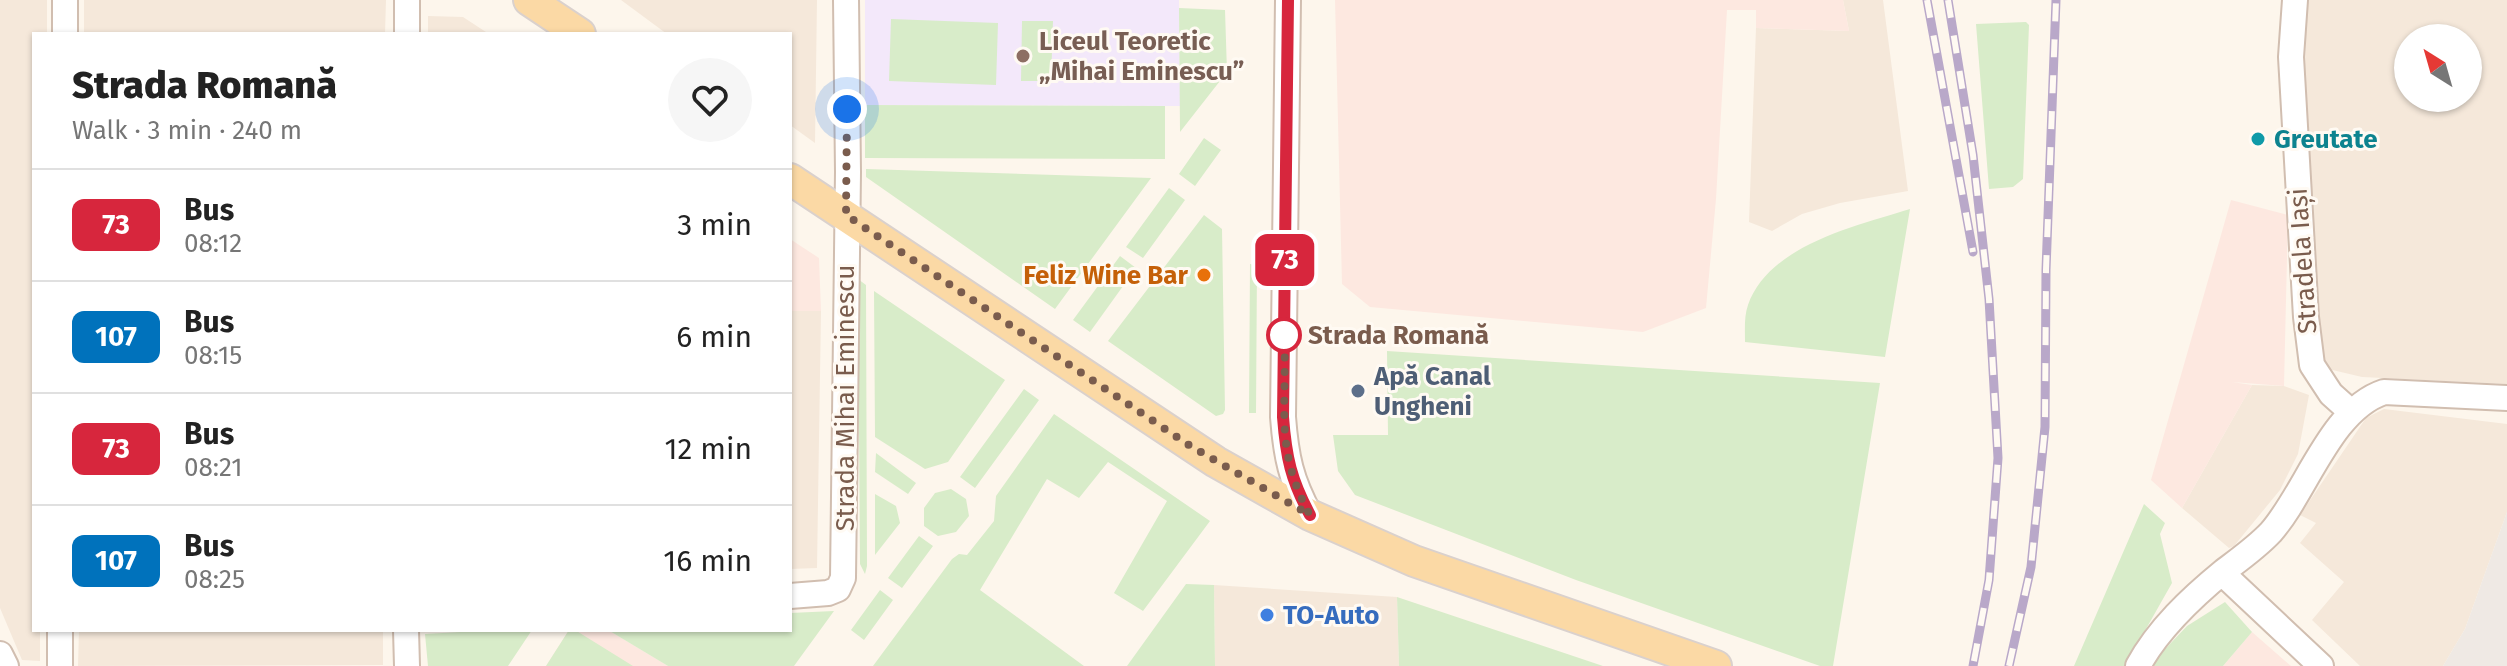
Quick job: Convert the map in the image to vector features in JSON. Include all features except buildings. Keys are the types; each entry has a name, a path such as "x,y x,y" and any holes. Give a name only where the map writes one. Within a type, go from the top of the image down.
{"main road":[{"path":"529,0 577,32"},
{"path":"792,180 1190,445 1310,515 1414,561 1716,666"}],"street":[{"path":"65,0 65,32"},
{"path":"407,0 407,32"},
{"name":"Strada Mihai Eminescu","path":"792,596 828,593 838,589 843,578 846,0"},
{"path":"1288,0 1283,417 1286,459 1291,477 1310,515"},
{"name":"Stradela Iași","path":"2295,0 2291,57 2306,317 2312,365 2331,394 2350,411"},
{"path":"2138,666 2158,636 2184,607 2271,532 2350,411 2370,396 2384,392 2507,398"},
{"path":"2222,573 2321,666"},
{"path":"60,632 60,666"},
{"path":"406,632 407,666"},
{"path":"0,654 6,666"}],"shaded area":[{"path":"0,0 47,0 47,32 32,32 32,632 40,632 40,661 22,660 0,608"},
{"path":"84,0 386,0 385,32 84,32"},
{"path":"621,0 817,0 815,143 792,126 792,32 664,32"},
{"name":"Liceul Teoretic „Mihai Eminescu”","path":"865,0 1179,0 1180,106 865,105"},
{"path":"1335,0 1843,0 1849,31 1756,28 1756,10 1727,10 1706,308 1643,332 1370,307 1342,284"},
{"path":"1843,0 1883,0 1908,191 1840,203 1802,214 1772,231 1749,222 1756,28 1849,31"},
{"path":"2306,0 2507,0 2507,384 2362,377 2324,368 2310,199"},
{"path":"428,16 463,17 486,32 428,32"},
{"path":"2231,200 2288,215 2284,386 2232,382 2252,385 2182,508 2151,480"},
{"path":"792,240 819,258 821,311 792,311"},
{"path":"792,311 821,311 817,568 792,569"},
{"path":"2252,385 2284,386 2309,395 2298,454 2280,490 2234,546 2229,548 2182,508"},
{"path":"2384,409 2507,424 2507,512 2465,629 2443,666 2360,666 2312,620 2344,582 2300,543 2316,523 2300,515 2366,418"},
{"path":"2507,512 2507,666 2443,666 2465,629"},
{"path":"1214,585 1397,597 1399,666 1215,666"},
{"path":"79,632 383,632 383,665 78,666"},
{"path":"568,632 611,632 668,666 546,666"},
{"path":"2252,632 2291,666 2223,666"}],"green space":[{"path":"1179,8 1225,10 1227,72 1180,132"},
{"path":"891,19 998,23 996,85 889,81"},
{"path":"1022,21 1053,21 1051,81 1021,81"},
{"path":"2026,22 2029,25 2023,179 2013,187 1989,189 1976,24"},
{"path":"865,105 1165,106 1165,159 865,158"},
{"path":"1204,138 1221,150 1195,186 1179,174"},
{"path":"866,169 1151,178 1055,309 866,177"},
{"path":"1169,188 1185,200 1143,258 1126,247"},
{"path":"1910,209 1885,357 1745,342 1748,305 1759,284 1775,267 1817,241"},
{"path":"1204,215 1222,229 1225,410 1216,416 1108,341"},
{"path":"1120,256 1136,268 1090,332 1073,320"},
{"path":"1250,264 1257,265 1256,413 1249,413"},
{"path":"858,279 866,285 865,574 860,564"},
{"path":"874,291 1005,380 948,462 925,469 875,437"},
{"path":"1387,351 1880,383 1833,666 1820,666 1576,580 1355,495 1338,471 1333,435 1388,435"},
{"path":"1024,389 1039,400 975,488 960,477"},
{"path":"1054,414 1210,521 1143,611 1114,593 1167,501 1108,462 1079,498 1047,479 980,590 1084,666 873,666 952,559 959,554 967,555 994,521 996,496"},
{"path":"876,453 916,483 908,494 875,472"},
{"path":"951,489 966,499 969,516 956,532 938,536 924,526 924,508 935,493"},
{"path":"875,494 896,506 900,523 875,555"},
{"path":"2144,504 2165,523 2160,534 2172,583 2125,666 2074,666"},
{"path":"919,536 933,546 902,588 888,578"},
{"path":"1186,584 1214,585 1215,666 1127,666"},
{"path":"880,590 893,600 864,640 851,630"},
{"path":"1397,597 1603,666 1399,666"},
{"path":"2225,602 2252,632 2223,666 2149,666 2187,626"},
{"path":"834,611 794,666 668,666 611,632 792,632 792,613"},
{"path":"531,632 508,666 428,666 425,634"},
{"path":"568,632 578,632 633,666 546,666"}],"railway":[{"path":"1927,0 1973,252"},
{"path":"1948,0 1973,155 1989,299 1998,458 1989,580 1973,666"},
{"path":"2009,666 2031,567 2045,427 2046,270 2056,0"}],"bus line":[{"name":"73","path":"1288,0 1283,417 1286,459 1297,492 1310,515"}],"place":[{"name":"Liceul Teoretic „Mihai Eminescu”","path":"1023,56"},
{"name":"Greutate","path":"2258,139"},
{"name":"Feliz Wine Bar","path":"1204,275"},
{"name":"Strada Romană","path":"1284,335"},
{"name":"Apă Canal Ungheni","path":"1358,391"},
{"name":"TO-Auto","path":"1267,615"}],"route":[{"path":"847,109 846,215 1192,447 1310,515 1297,492 1286,459 1284,335"}]}
